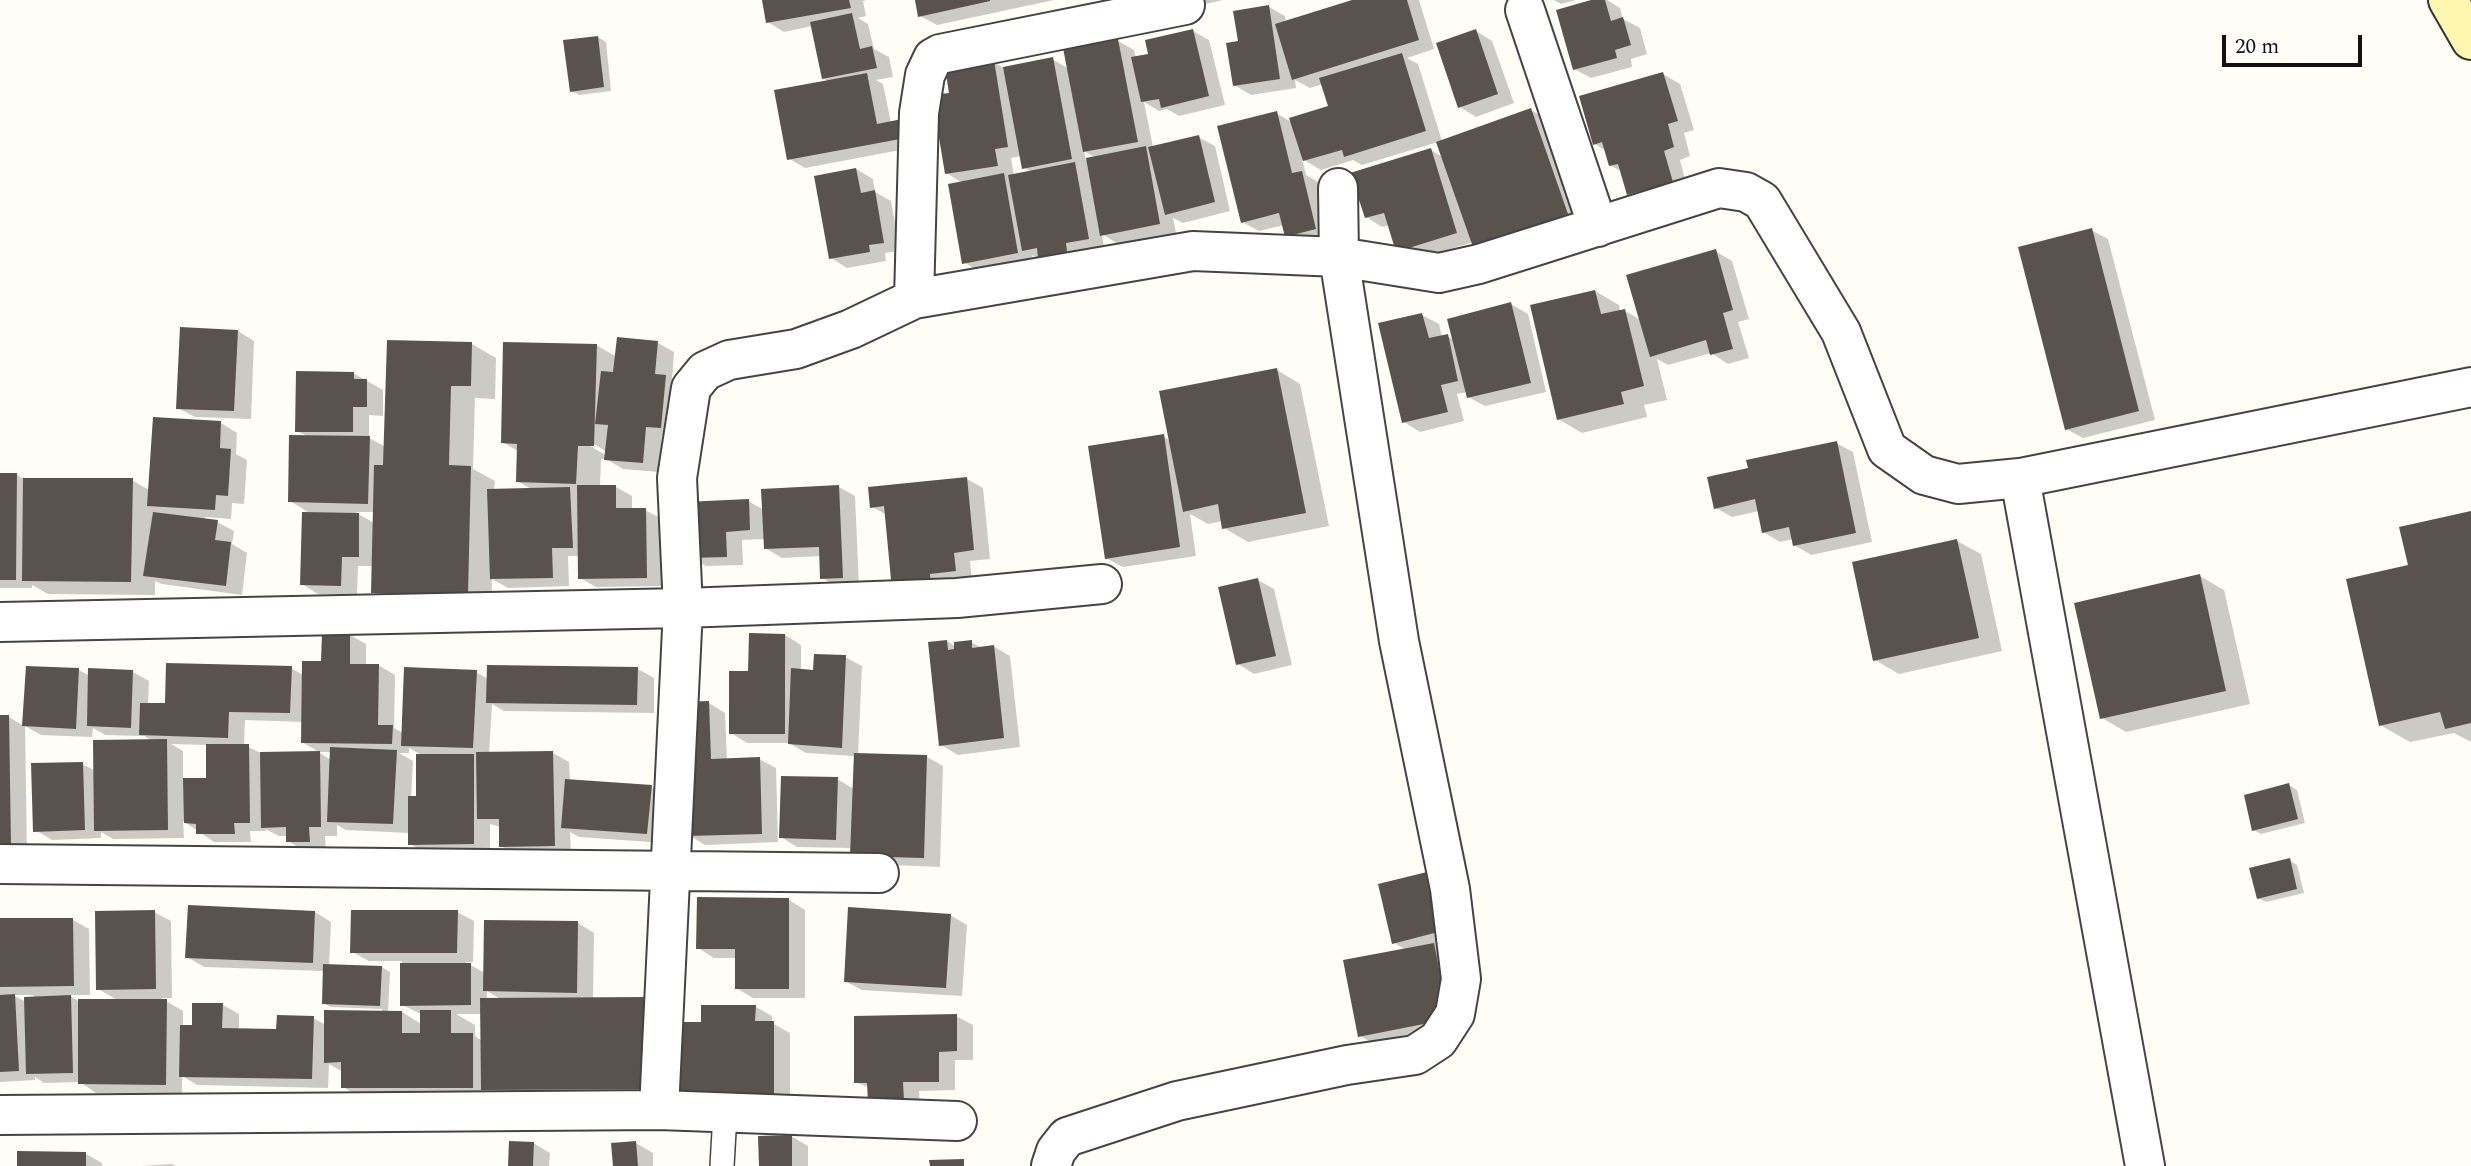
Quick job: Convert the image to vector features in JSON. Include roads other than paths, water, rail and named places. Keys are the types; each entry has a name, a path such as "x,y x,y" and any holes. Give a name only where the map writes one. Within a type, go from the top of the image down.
{"main road":[{"path":"2448,0 2471,40"}],"street":[{"path":"914,299 919,113 925,75 933,58 940,54 1185,5"},
{"path":"1525,10 1598,227"},
{"path":"1051,1166 1056,1151 1067,1138 1177,1101 1347,1065 1415,1055 1438,1040 1455,1014 1461,979 1450,889 1399,641 1339,257 1338,188"},
{"path":"659,1110 682,608 677,478 691,388 705,371 729,360 796,349 851,329 914,299 1193,251 1339,257 1439,273 1479,264 1719,188 1746,192 1762,201 1841,332 1887,449 1924,475 1958,484 2020,478 2471,387"},
{"path":"2020,478 2145,1166"},
{"path":"0,622 682,608 957,598 1102,584"},
{"path":"0,864 878,873"},
{"path":"0,1115 659,1110 957,1121"}],"lane":[{"path":"722,1166 725,1114"}]}
